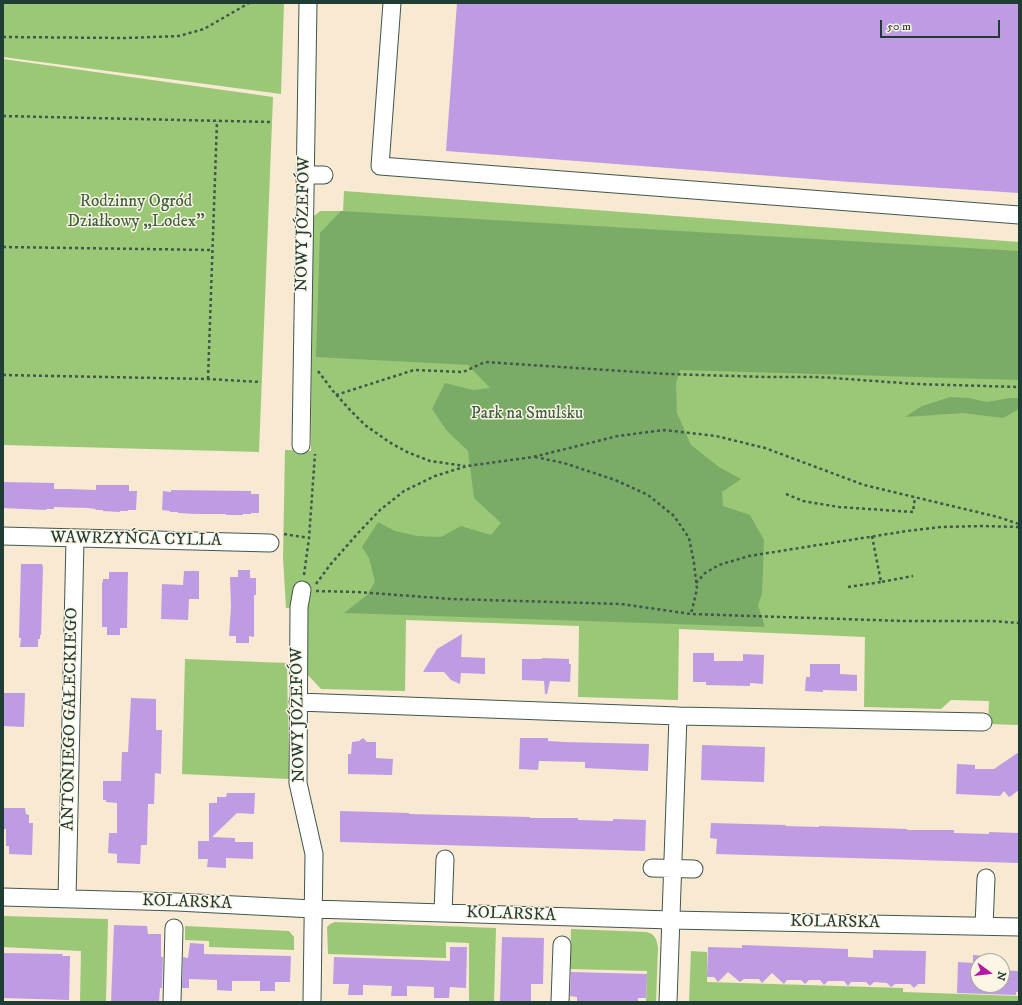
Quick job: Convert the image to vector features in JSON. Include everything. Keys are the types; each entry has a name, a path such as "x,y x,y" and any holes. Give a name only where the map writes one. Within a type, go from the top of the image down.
{"street":[{"name":"NOWY JÓZEFÓW","path":"301,439 308,3"},
{"path":"392,3 380,166 1019,216"},
{"path":"305,175 324,175"},
{"name":"WAWRZYŃCA CYLLA","path":"3,536 270,543"},
{"name":"ANTONIEGO GAŁECKIEGO","path":"67,899 75,538"},
{"name":"NOWY JÓZEFÓW","path":"308,588 299,607 298,783 314,854 312,1002"},
{"path":"298,702 321,701 678,716 983,722"},
{"path":"668,1002 678,716"},
{"path":"443,913 445,859"},
{"path":"652,868 694,869"},
{"path":"984,926 986,878"},
{"name":"KOLARSKA","path":"3,897 177,902 313,909 670,920 1019,927"},
{"path":"172,1002 174,928"},
{"path":"560,1002 562,945"}],"path":[{"path":"3,37 125,38 179,36 204,29 249,3"},
{"path":"3,116 270,122"},
{"path":"208,379 216,121"},
{"path":"3,247 212,250"},
{"path":"336,395 414,370 463,372 485,362 668,374 819,377 916,384 1019,387"},
{"path":"317,369 336,395 365,425 389,442 407,452 430,461 467,466"},
{"path":"3,375 208,379 261,382"},
{"path":"308,588 380,510 404,491 435,476 467,466 533,456 618,436 664,430 716,436 765,448 864,485 998,518 1019,526"},
{"path":"301,439 315,450 309,538 308,588"},
{"path":"533,456 564,462 608,477 648,495 674,516 689,538 694,563 697,589 691,614"},
{"path":"786,494 803,501 839,507 913,512 915,497"},
{"path":"696,583 705,573 719,565 750,556 872,536 941,527 1019,526"},
{"path":"270,543 272,536 286,534 309,538"},
{"path":"872,536 881,582"},
{"path":"848,587 913,576"},
{"path":"299,607 310,591 357,592 452,599 621,604 691,614 903,621 992,621 1019,623"}],"green space":[{"path":"3,3 284,3 281,94 3,57"},
{"name":"Rodzinny Ogród Działkowy „Lodex”","path":"3,59 273,97 259,452 3,445"},
{"name":"Park na Smulsku","path":"344,191 1019,242 1019,725 988,724 989,701 951,700 941,709 864,707 865,637 679,629 678,700 578,697 579,626 406,620 405,691 321,689 308,675 308,617 299,607 286,608 283,558 285,450 311,451 312,219 320,211 343,211"},
{"path":"341,211 1019,251 1019,380 680,370 676,383 677,413 691,445 719,467 741,479 722,492 723,506 750,515 764,540 762,594 758,605 765,627 344,613 367,595 375,582 369,558 362,547 378,522 395,531 417,536 441,537 461,526 491,535 501,523 474,498 468,451 447,431 432,409 445,383 473,390 490,388 468,365 316,357 320,233"},
{"path":"950,397 969,398 987,402 1019,398 1019,409 1003,418 963,413 905,417 922,406"},
{"path":"185,659 287,663 289,779 182,774"},
{"path":"3,916 108,919 106,1002 80,1002 81,951 3,947"},
{"path":"335,922 496,928 494,1002 469,1002 469,943 446,942 446,958 328,954 327,927"},
{"path":"185,926 289,931 294,937 294,950 209,947 209,941 185,940"},
{"path":"571,929 647,932 652,934 656,939 658,947 656,1002 646,1002 647,971 570,969"},
{"path":"691,951 707,952 707,982 903,988 903,992 1019,996 1019,1002 689,1002"}],"building":[{"path":"457,3 1019,3 1019,193 850,182 446,151"},
{"path":"3,482 54,483 54,489 96,490 96,485 129,485 129,491 137,491 136,510 120,512 88,508 54,507 54,509 46,510 3,508"},
{"path":"171,490 251,491 251,494 259,494 259,513 226,515 178,513 162,510 163,491 171,492"},
{"path":"21,564 42,564 43,567 41,635 40,639 38,639 38,647 20,647"},
{"path":"238,570 250,570 250,578 256,578 256,595 254,595 254,637 249,636 249,643 236,643 236,636 229,636 231,607 230,577 238,577"},
{"path":"184,571 199,571 199,599 189,599 188,620 161,619 162,584 183,585"},
{"path":"109,572 128,572 127,628 120,628 120,635 107,635 107,627 102,627 102,582 103,579 109,579"},
{"path":"462,634 461,657 485,658 485,674 461,673 460,684 451,680 444,672 423,672 437,649"},
{"path":"693,653 714,653 714,661 743,661 743,654 764,655 763,684 750,683 750,686 706,685 706,682 693,682"},
{"path":"522,659 569,659 569,664 571,664 570,682 550,681 547,694 545,694 544,681 522,680"},
{"path":"810,664 840,664 840,674 857,675 857,691 805,691 806,677 810,677"},
{"path":"3,693 25,693 24,727 3,726"},
{"path":"131,698 156,699 156,730 162,730 161,774 155,773 154,804 148,804 147,845 141,845 140,864 117,863 117,854 108,853 109,833 117,833 117,803 106,802 106,800 103,800 103,781 121,781 122,752 128,752"},
{"path":"363,738 367,742 376,742 376,758 393,759 392,775 348,774 348,754 351,754 352,742 359,741"},
{"path":"520,738 548,738 548,741 564,742 649,744 648,771 585,768 585,762 539,761 538,770 519,769"},
{"path":"702,745 765,747 764,782 701,780"},
{"path":"1019,752 1019,790 1011,796 1009,797 1004,791 1000,796 956,794 957,764 975,765 975,769 994,769"},
{"path":"227,793 255,793 254,814 237,813 212,837 235,838 235,842 253,842 253,859 226,858 226,868 207,867 208,859 198,859 198,841 209,841 209,803 217,803 217,797 226,797"},
{"path":"3,808 25,808 26,814 29,815 29,823 33,823 32,855 9,854 9,846 6,846 6,829 3,829"},
{"path":"340,811 530,818 578,818 578,820 646,820 645,851 340,842"},
{"path":"711,823 907,830 954,830 954,833 1019,833 1019,863 716,854 717,839 710,838"},
{"path":"114,925 147,926 148,934 161,934 161,957 163,957 162,988 160,988 159,1002 111,1002"},
{"path":"502,937 544,938 543,984 531,984 531,1002 500,1002"},
{"path":"190,943 204,944 204,954 291,956 290,982 275,982 275,991 260,991 260,981 232,981 232,991 217,990 217,980 189,979 189,988 182,988 183,957 188,958"},
{"path":"742,945 848,949 848,957 873,958 873,950 926,951 925,984 918,984 914,988 910,984 895,984 891,987 887,983 874,982 870,986 866,982 851,982 848,986 844,981 828,981 824,985 820,980 809,980 805,984 801,980 787,980 784,984 772,973 762,983 759,979 744,979 740,982 728,972 718,982 714,977 707,977 708,947 742,948"},
{"path":"450,947 467,947 466,988 450,987 449,998 434,998 434,987 407,986 407,996 391,996 392,986 363,985 363,995 348,995 349,984 333,984 334,957 450,961"},
{"path":"3,953 63,954 62,956 70,956 69,1000 3,998"},
{"path":"958,962 970,963 970,993 1010,993 1010,970 1019,971 1019,992 1016,992 1016,995 957,993"},
{"path":"571,972 647,974 646,998 638,998 638,1001 634,1002 577,1002 577,997 570,996"}]}
